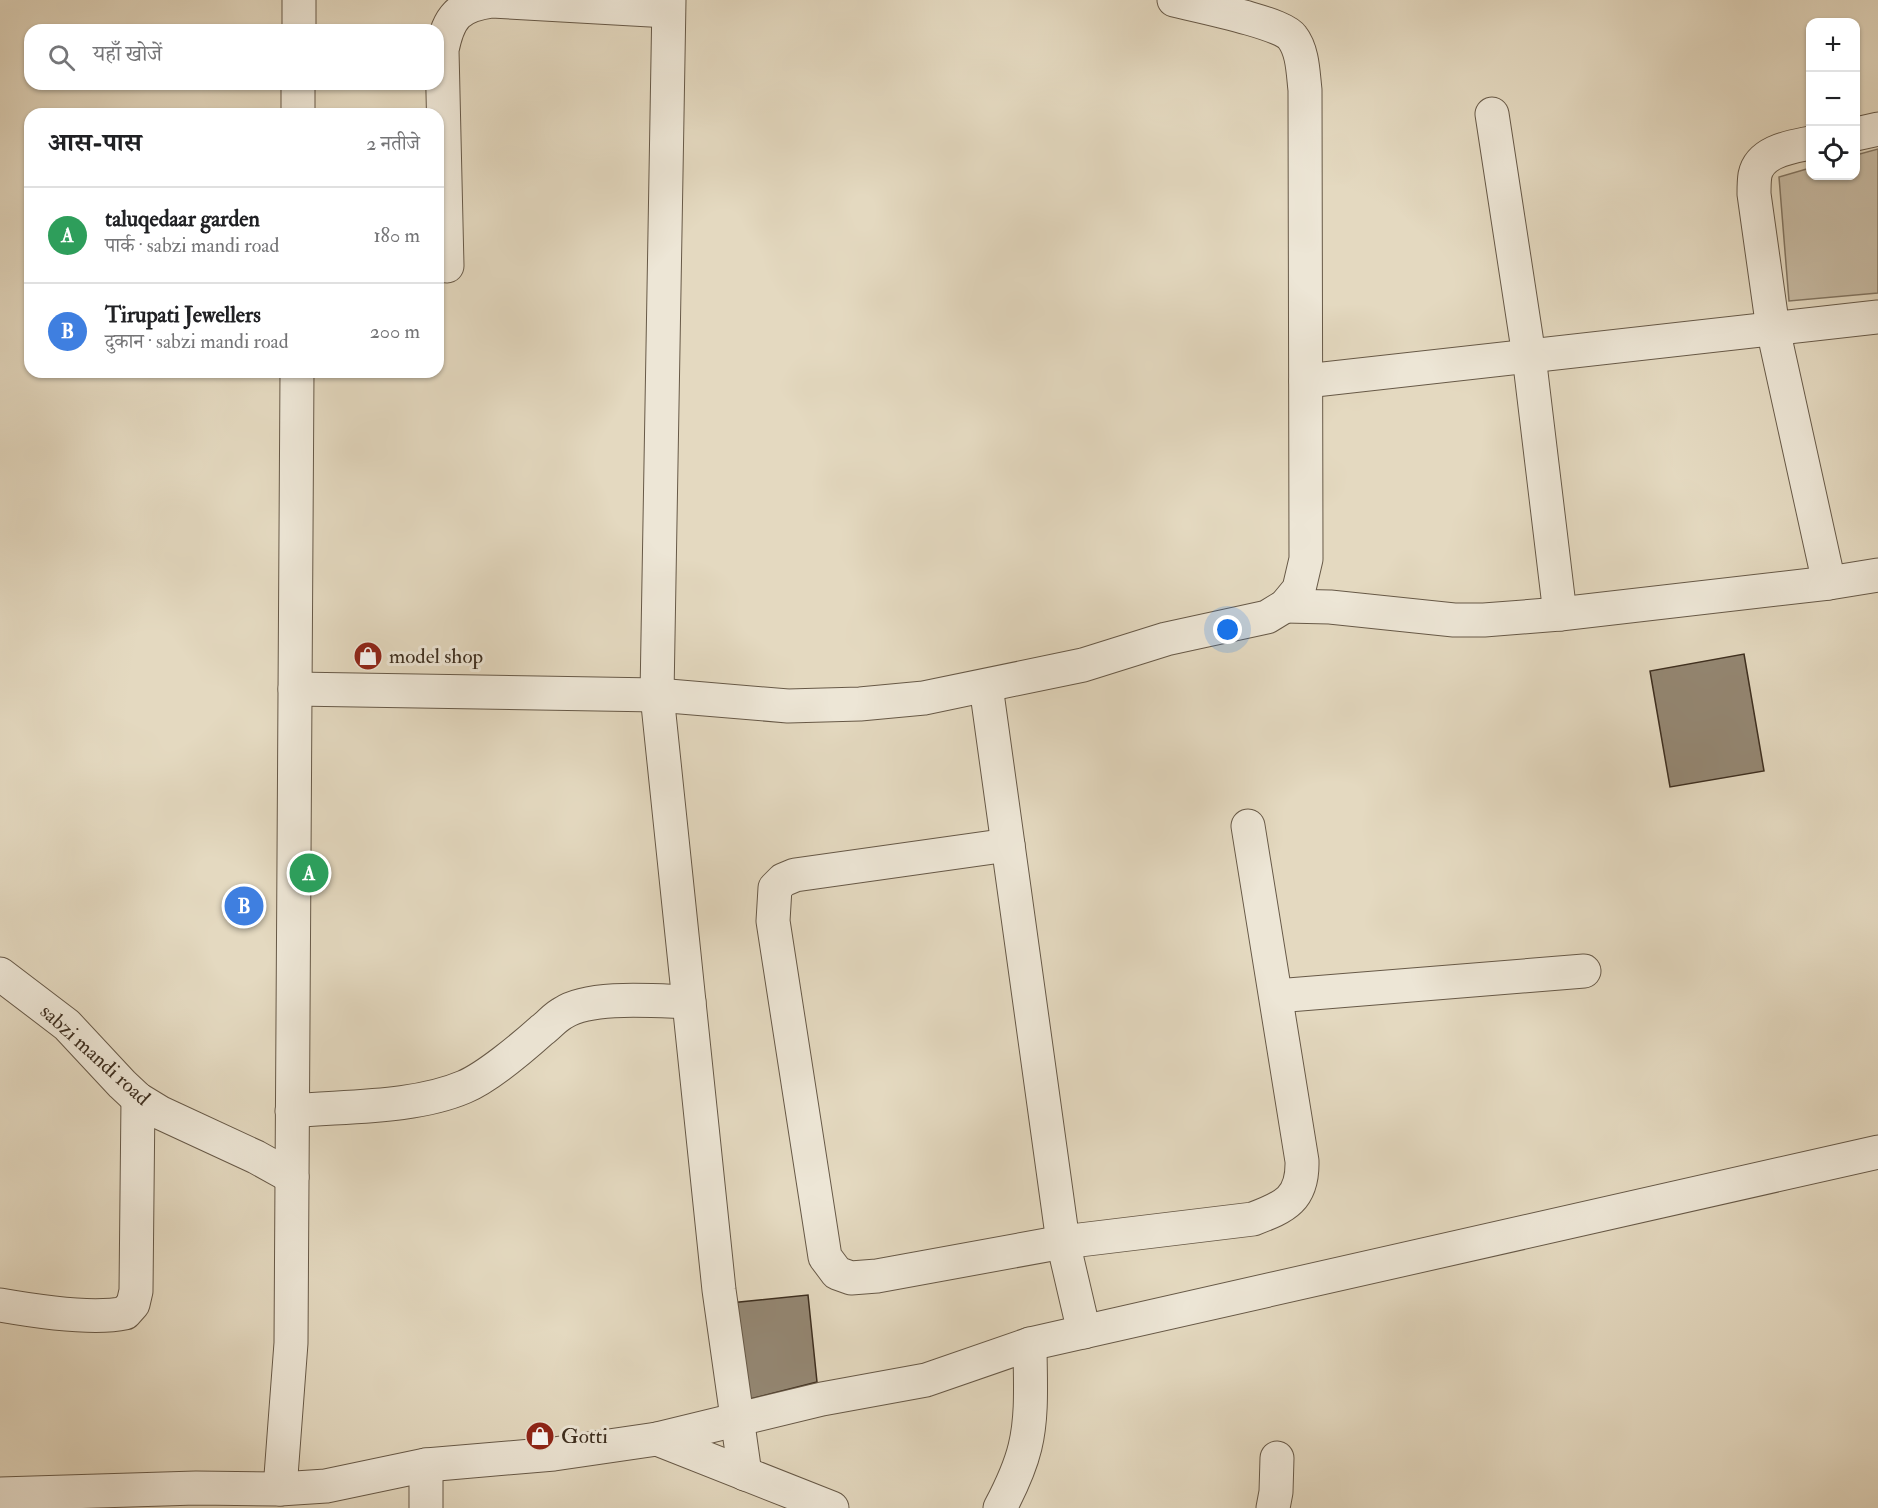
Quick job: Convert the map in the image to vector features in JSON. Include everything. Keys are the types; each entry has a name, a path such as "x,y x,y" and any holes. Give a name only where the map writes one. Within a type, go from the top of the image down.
{"street":[{"path":"299,0 299,24"},
{"path":"296,689 657,695 788,706 924,699 1083,665 1166,639 1267,617 1285,606 1299,589 1306,559 1305,90 1299,50 1291,34 1274,26 1174,0"},
{"path":"444,39 454,17 470,4 492,1 668,6 657,695 719,1290 745,1474"},
{"path":"298,90 298,108"},
{"path":"443,90 443,108"},
{"path":"1492,114 1528,356 1560,614"},
{"path":"1860,133 1878,129"},
{"path":"444,136 447,266"},
{"path":"1806,144 1775,152 1762,161 1755,173 1754,195 1773,329 1829,583"},
{"path":"1306,381 1878,317"},
{"path":"280,1489 291,1343 297,378"},
{"path":"1285,606 1330,607 1454,620 1484,620 1560,614 1829,583 1878,575"},
{"path":"986,686 1063,1242 1084,1332"},
{"path":"1008,846 795,875 783,879 775,888 773,921 825,1257 837,1273 851,1278 877,1276 1063,1242 1253,1219 1278,1210 1292,1198 1303,1179 1302,1161 1248,826"},
{"path":"1276,996 1584,971"},
{"name":"sabzi mandi road","path":"0,974 67,1025 138,1099 161,1113 256,1157 292,1177"},
{"path":"292,1111 420,1101 444,1095 467,1086 483,1076 564,1012 584,1004 606,1001 689,1002"},
{"path":"0,1305 111,1316 125,1313 133,1304 136,1291 138,1099"},
{"path":"0,1494 196,1498 326,1486 426,1465 554,1454 657,1439 822,1400 926,1380 1030,1344 1878,1152"},
{"path":"1000,1508 1011,1486 1025,1447 1029,1420 1030,1344"},
{"path":"657,1439 832,1508"},
{"path":"1273,1508 1277,1458"},
{"path":"426,1465 426,1508"}],"shaded area":[{"path":"1878,149 1878,293 1789,301 1779,177 1806,169 1806,180 1860,180 1860,154"}],"building":[{"path":"1744,654 1764,771 1670,787 1650,671"},
{"path":"808,1295 817,1382 746,1400 730,1303"}],"place":[{"name":"model shop","path":"368,656"},
{"name":"taluqedaar garden","path":"309,873"},
{"name":"Tirupati Jewellers","path":"244,906"},
{"name":"Gotti","path":"540,1436"}]}
